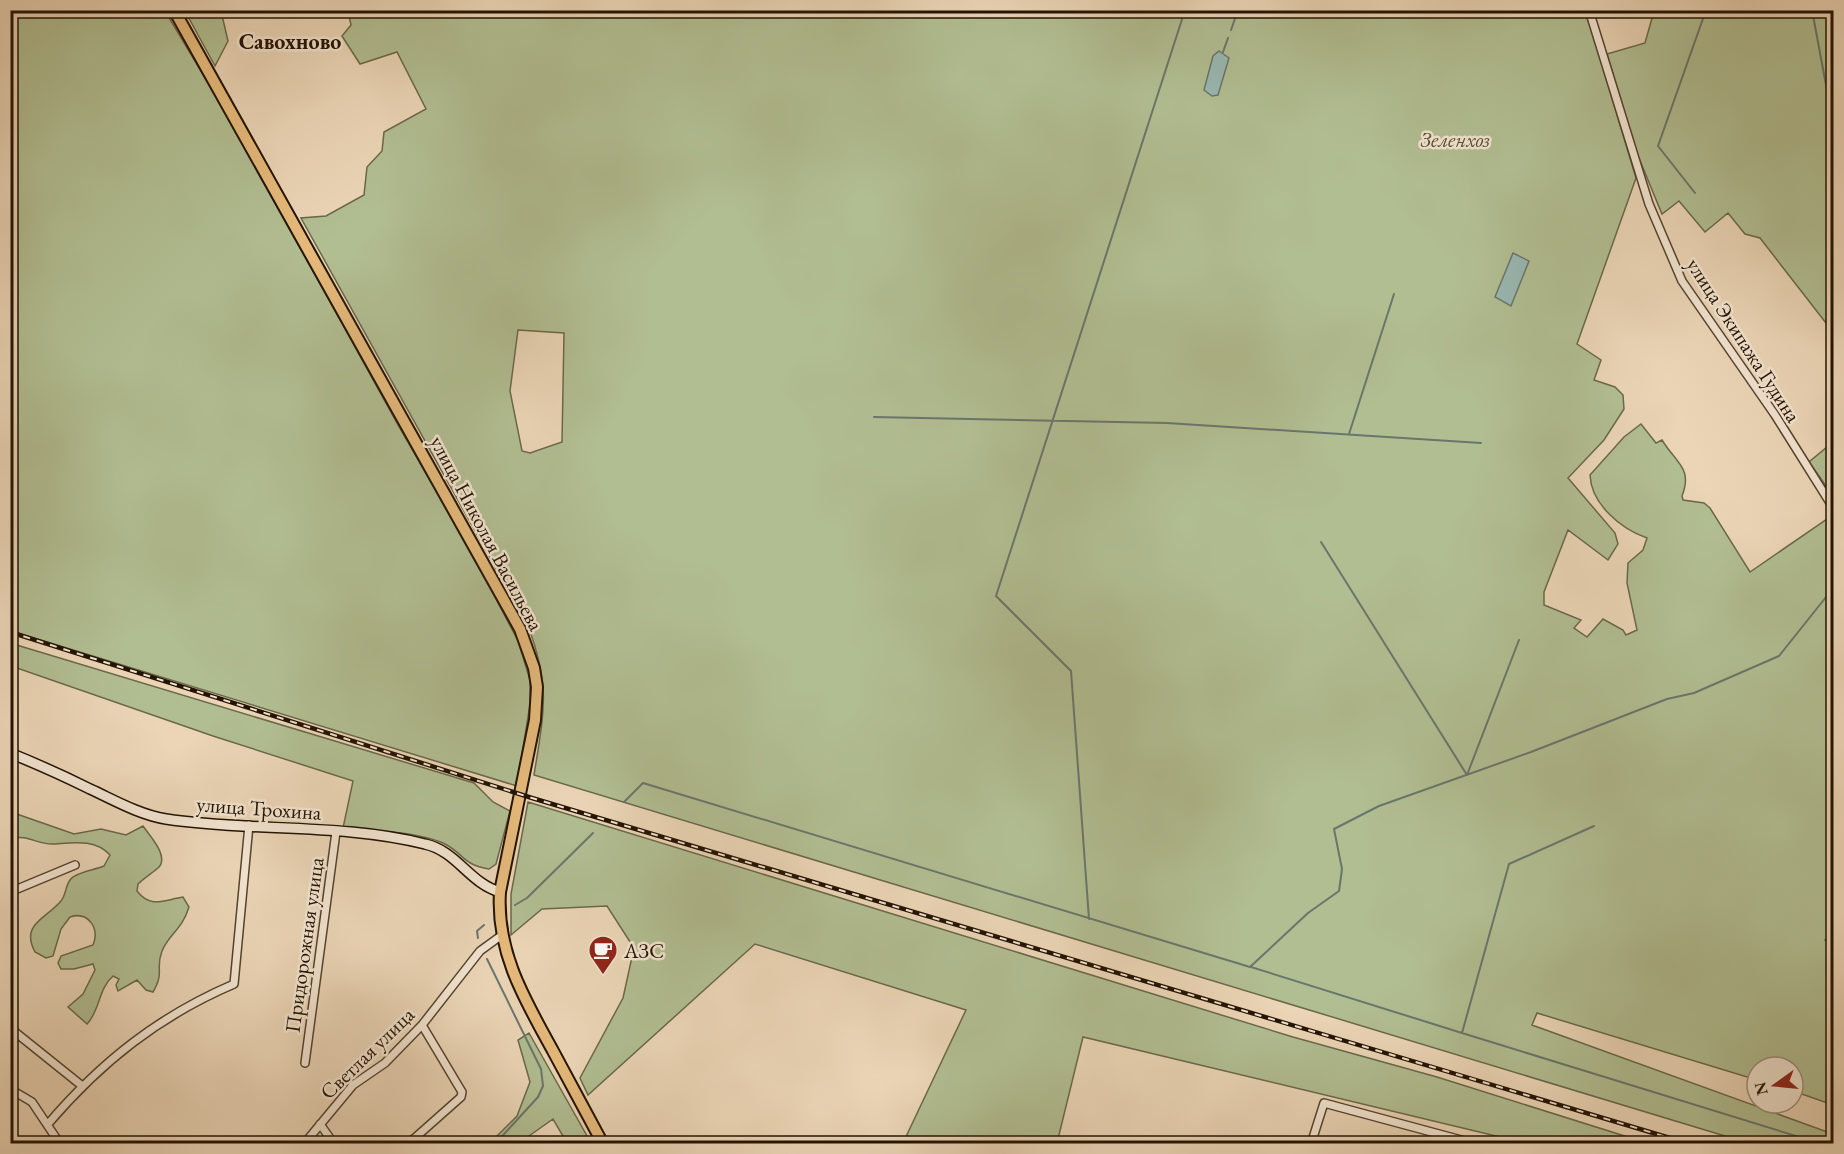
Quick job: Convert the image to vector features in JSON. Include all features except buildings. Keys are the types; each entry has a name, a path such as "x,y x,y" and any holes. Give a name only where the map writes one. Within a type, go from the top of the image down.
{"main road":[{"name":"улица Николая Васильева","path":"174,10 520,629 534,668 535,720 500,892 499,917 510,965 520,989 603,1143"}],"street":[{"name":"улица Экипажа Гудина","path":"1589,10 1649,204 1682,281 1775,415 1833,508"},
{"name":"улица Трохина","path":"10,753 150,815 165,819 392,837 438,847 453,857 473,879 485,888 500,892"},
{"path":"48,1124 81,1084 113,1060 126,1045 183,1008 234,984 249,825"},
{"name":"Придорожная улица","path":"305,1063 336,832"},
{"path":"10,892 75,865"},
{"name":"Светлая улица","path":"304,1143 352,1085 385,1063 422,1025 480,951 502,935"},
{"path":"408,1143 460,1097 462,1092 422,1025"},
{"path":"10,1028 81,1084"},
{"path":"10,1089 32,1102 60,1143"},
{"path":"1311,1143 1324,1103 1476,1143"},
{"path":"320,1124 334,1143"}],"green space":[{"path":"10,11 165,11 225,111 398,425 475,558 518,641 530,680 530,704 517,786 11,631"},
{"path":"185,11 221,11 228,41 215,66"},
{"name":"Зеленхоз","path":"348,11 1586,11 1636,178 1577,344 1601,360 1594,380 1615,387 1623,395 1624,409 1604,440 1568,478 1615,533 1618,544 1608,560 1568,530 1544,592 1544,605 1581,620 1574,628 1587,637 1603,619 1623,630 1626,635 1637,630 1627,583 1628,563 1643,550 1647,538 1627,528 1609,514 1596,496 1590,475 1624,437 1641,424 1656,443 1662,440 1681,466 1685,479 1683,500 1704,503 1710,508 1750,572 1833,515 1834,931 1825,940 1834,948 1833,1105 1805,1095 1805,1055 1745,1055 1745,1076 1537,1013 1532,1025 1745,1102 1745,1115 1781,1115 1833,1134 1833,1143 1748,1143 534,775 543,716 543,683 528,626 301,218 326,216 364,195 367,167 382,151 384,132 426,109 397,52 360,64 342,36 351,25","holes":["518,330 564,333 562,442 530,453 522,451 510,391"]},
{"path":"1654,11 1833,11 1833,332 1760,238 1745,234 1728,213 1705,232 1679,201 1662,214 1636,151 1607,54 1645,43"},
{"path":"1833,442 1833,496 1809,462"},
{"path":"10,643 474,783 493,802 510,811 496,864 489,869 474,865 445,844 435,840 395,832 343,828 353,781 213,736 11,666"},
{"path":"528,802 1293,1037 1437,1077 1647,1143 1525,1143 1083,1037 1057,1143 903,1143 966,1010 755,944 588,1095 580,1078 623,998 634,948 607,906 542,909 511,935 511,894"},
{"path":"11,812 74,834 101,829 126,835 143,826 158,847 162,858 158,868 138,884 137,891 142,897 153,902 183,897 189,907 183,921 162,951 157,985 153,992 146,990 137,980 118,991 116,985 119,979 113,976 104,987 87,1024 68,1007 83,994 95,970 93,964 74,969 61,969 58,963 61,956 93,945 94,927 82,916 70,917 61,929 53,956 46,958 35,952 31,943 31,935 37,923 61,901 70,879 80,873 104,866 110,855 90,844 52,844 27,838 11,839"},
{"path":"529,1033 591,1143 567,1143 553,1119 519,1143 490,1143 517,1116 530,1082 518,1040"}],"water":[{"path":"1219,51 1229,58 1218,95 1212,96 1204,90 1213,56"},
{"path":"1513,253 1529,261 1511,306 1495,297"}],"waterway":[{"path":"1089,919 1071,671 996,596 1185,10"},
{"path":"1231,30 1238,10"},
{"path":"1695,193 1658,146 1706,10"},
{"path":"1812,10 1834,128"},
{"path":"1223,52 1228,38"},
{"path":"1349,434 1394,294"},
{"path":"874,417 1167,423 1481,443"},
{"path":"1321,542 1467,775"},
{"path":"624,802 643,783 1250,967 1308,913 1339,891 1342,869 1334,829 1379,806 1531,752 1667,699 1694,693 1779,656 1834,587"},
{"path":"1467,775 1519,640"},
{"path":"1251,967 1462,1033 1509,864 1594,826"},
{"path":"515,905 527,898 593,833"},
{"path":"478,938 477,931 484,925"},
{"path":"487,959 541,1069 543,1086 538,1097 495,1144"},
{"path":"1462,1033 1822,1144"}],"railway":[{"path":"10,632 532,798 1690,1144"}],"place":[{"name":"АЗС","path":"603,976"}],"district":[{"name":"Савохново","path":"290,41"}]}
